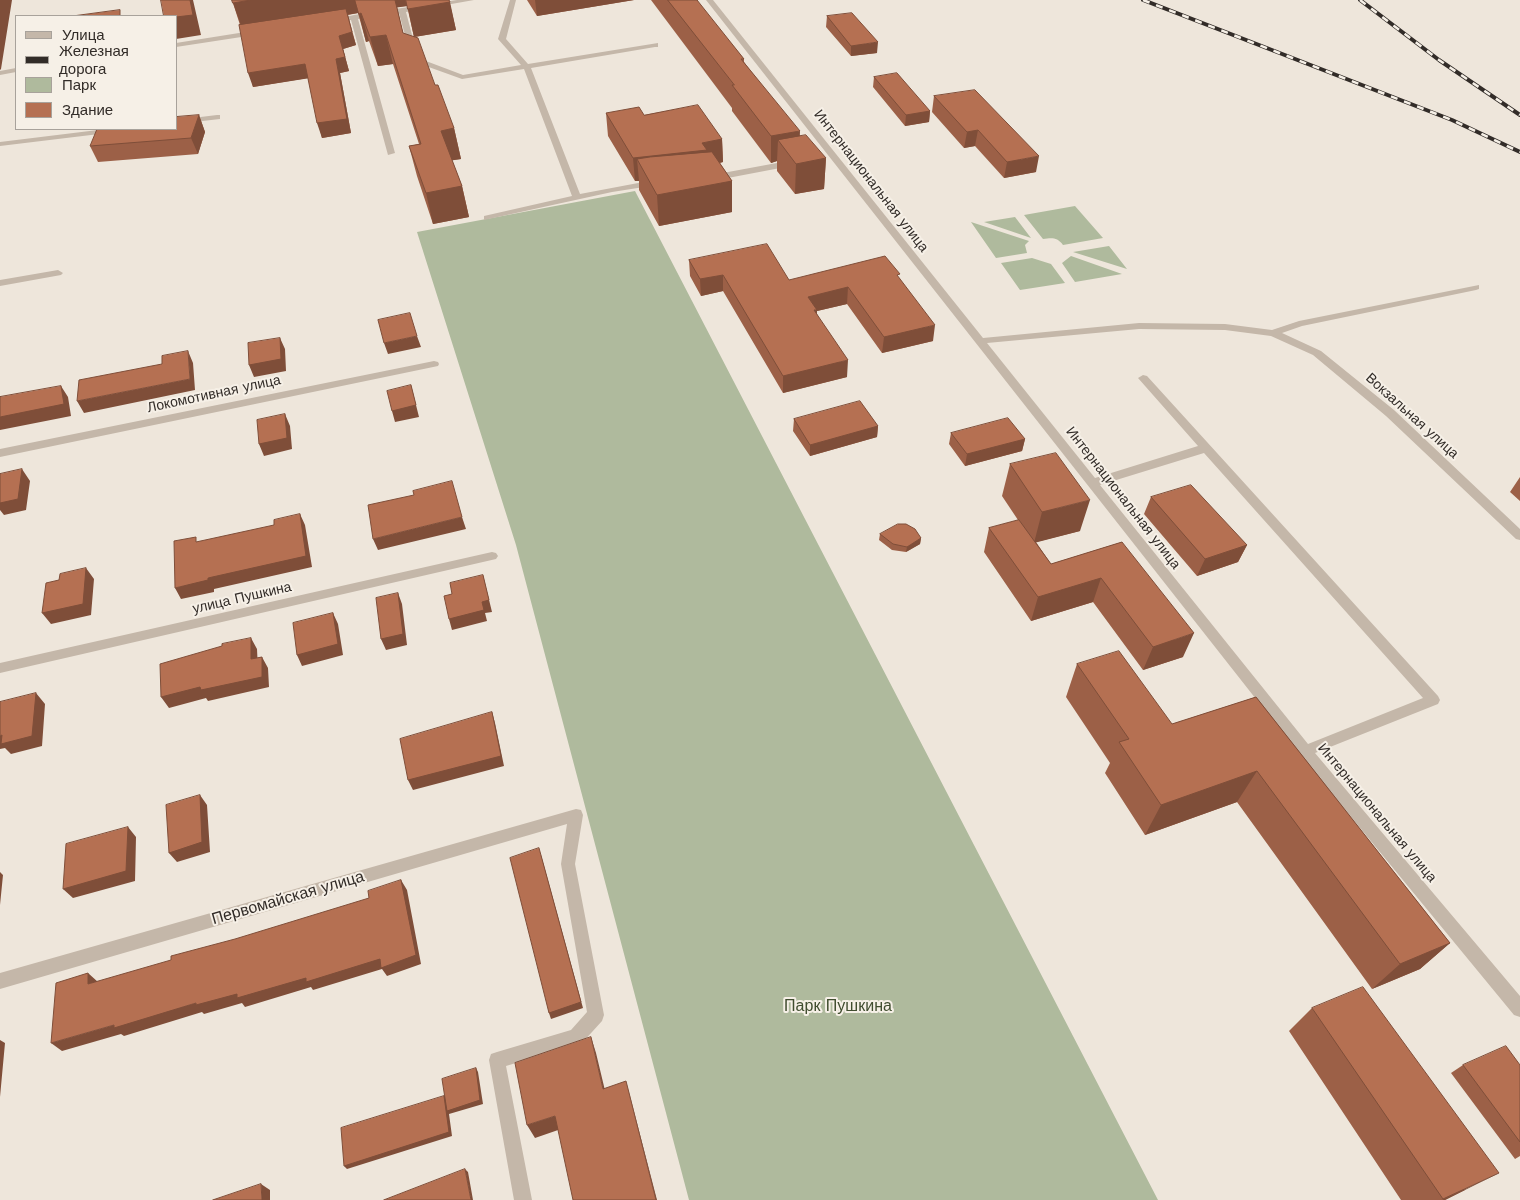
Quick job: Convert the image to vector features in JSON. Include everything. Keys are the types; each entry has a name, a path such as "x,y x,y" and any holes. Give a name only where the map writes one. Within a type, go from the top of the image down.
{"street":[{"path":"324,22 471,0"},
{"path":"513,0 502,39 527,67 577,196"},
{"name":"Интернациональная улица","path":"709,0 827,156 979,341 1306,751 1520,1009"},
{"path":"402,10 415,59 462,77 655,46"},
{"path":"354,17 391,153"},
{"path":"178,45 265,31"},
{"path":"0,73 15,70"},
{"path":"178,122 217,117"},
{"path":"0,144 116,130"},
{"path":"698,179 726,176 803,161"},
{"path":"487,218 554,204 577,196 661,182"},
{"path":"0,283 58,273"},
{"path":"979,341 1139,326 1225,327 1273,333 1299,324 1341,314 1476,287"},
{"name":"Вокзальная улица","path":"1273,333 1317,353 1390,413 1520,536"},
{"name":"Локомотивная улица","path":"0,453 434,364"},
{"path":"1143,378 1433,700 1306,751"},
{"path":"1092,483 1206,448"},
{"name":"улица Пушкина","path":"0,668 492,556"},
{"name":"Первомайская улица","path":"0,981 576,815 568,864 596,1015 576,1037 497,1060 524,1200"}],"green space":[{"name":"Парк Пушкина","path":"635,191 1158,1200 689,1200 516,545 417,232"},
{"path":"1075,206 1103,238 1063,245 1054,239 1043,239 1024,215"},
{"path":"1015,217 1031,238 984,222"},
{"path":"971,222 1029,241 1025,245 1027,253 996,258"},
{"path":"1109,246 1127,269 1073,252"},
{"path":"1071,256 1122,274 1075,282 1062,263"},
{"path":"1032,258 1051,264 1065,283 1020,290 1001,263"}],"building":[{"path":"161,0 190,0 193,15 178,17 178,15 164,15"},
{"path":"232,0 251,0 233,3"},
{"path":"355,0 395,0 403,33 418,38 435,85 438,85 454,128 441,131 462,186 426,193 409,146 421,144 386,35 370,37 361,13 359,14"},
{"path":"406,0 449,0 450,2 408,9"},
{"path":"668,0 697,0 744,59 741,59 800,131 771,136"},
{"path":"346,9 352,32 339,36 345,57 336,59 347,119 317,123 305,64 248,73 239,25"},
{"path":"120,10 120,15 81,15"},
{"path":"852,13 878,42 851,46 827,16"},
{"path":"897,73 930,111 906,115 874,77"},
{"path":"975,90 1039,156 1007,162 978,130 967,132 934,96"},
{"path":"698,105 722,139 702,143 707,150 633,158 606,113 639,107 644,115"},
{"path":"199,115 191,138 90,146 97,130 178,130 178,117"},
{"path":"806,135 826,158 796,164 778,140"},
{"path":"712,152 732,181 657,195 637,159 650,157"},
{"path":"767,244 789,280 885,256 900,274 897,275 935,325 884,337 848,287 808,297 817,310 814,310 848,360 783,376 723,275 700,279 689,260"},
{"path":"410,313 417,336 384,343 378,320"},
{"path":"280,338 281,359 249,365 248,343"},
{"path":"188,351 190,379 77,401 79,380 162,364 162,356"},
{"path":"411,385 416,405 392,411 387,391"},
{"path":"61,386 64,404 0,417 0,397"},
{"path":"860,401 878,426 810,445 794,419"},
{"path":"285,414 287,438 259,444 257,420"},
{"path":"1008,418 1025,439 967,454 951,433"},
{"path":"1056,453 1090,500 1042,512 1010,464"},
{"path":"22,469 18,499 0,503 0,474"},
{"path":"452,481 462,517 373,539 368,505 414,495 413,491"},
{"path":"1191,485 1247,545 1205,559 1151,497"},
{"path":"300,514 306,556 208,578 208,580 175,588 174,541 196,537 196,542 274,525 274,520"},
{"path":"1019,520 1051,564 1122,542 1194,633 1153,647 1101,578 1038,597 989,528"},
{"path":"898,524 906,524 915,529 921,538 907,547 893,544 880,534"},
{"path":"86,568 83,604 42,613 46,583 59,580 60,574"},
{"path":"483,575 489,600 482,602 484,610 449,619 444,596 452,594 450,583"},
{"path":"398,593 403,634 381,639 376,598"},
{"path":"333,613 338,644 297,655 293,623"},
{"path":"251,638 251,659 262,657 262,677 201,690 200,687 161,697 160,664 222,646 222,644"},
{"path":"1119,651 1172,724 1256,697 1450,943 1400,964 1257,771 1161,805 1119,742 1129,739 1077,664"},
{"path":"36,693 32,736 1,744 0,702"},
{"path":"492,712 501,756 408,780 400,739"},
{"path":"200,795 202,842 169,853 166,805"},
{"path":"128,827 126,871 63,889 66,844"},
{"path":"539,848 581,1002 549,1013 510,858"},
{"path":"401,880 416,955 381,968 380,959 306,982 306,978 237,998 237,994 196,1005 196,1003 114,1028 114,1025 51,1043 56,983 88,973 88,984 171,960 171,956 235,939 369,898 368,891"},
{"path":"1363,987 1499,1173 1443,1199 1312,1008"},
{"path":"591,1037 603,1089 626,1081 656,1200 573,1200 555,1116 527,1125 515,1063"},
{"path":"1506,1046 1520,1065 1520,1142 1463,1065"},
{"path":"476,1068 480,1100 447,1111 442,1079"},
{"path":"444,1096 449,1132 344,1166 341,1128"},
{"path":"465,1169 471,1200 384,1200"},
{"path":"261,1184 262,1200 213,1200"}],"railway":[{"path":"1143,0 1452,120 1520,152"},
{"path":"1360,0 1439,60 1520,115"}]}
